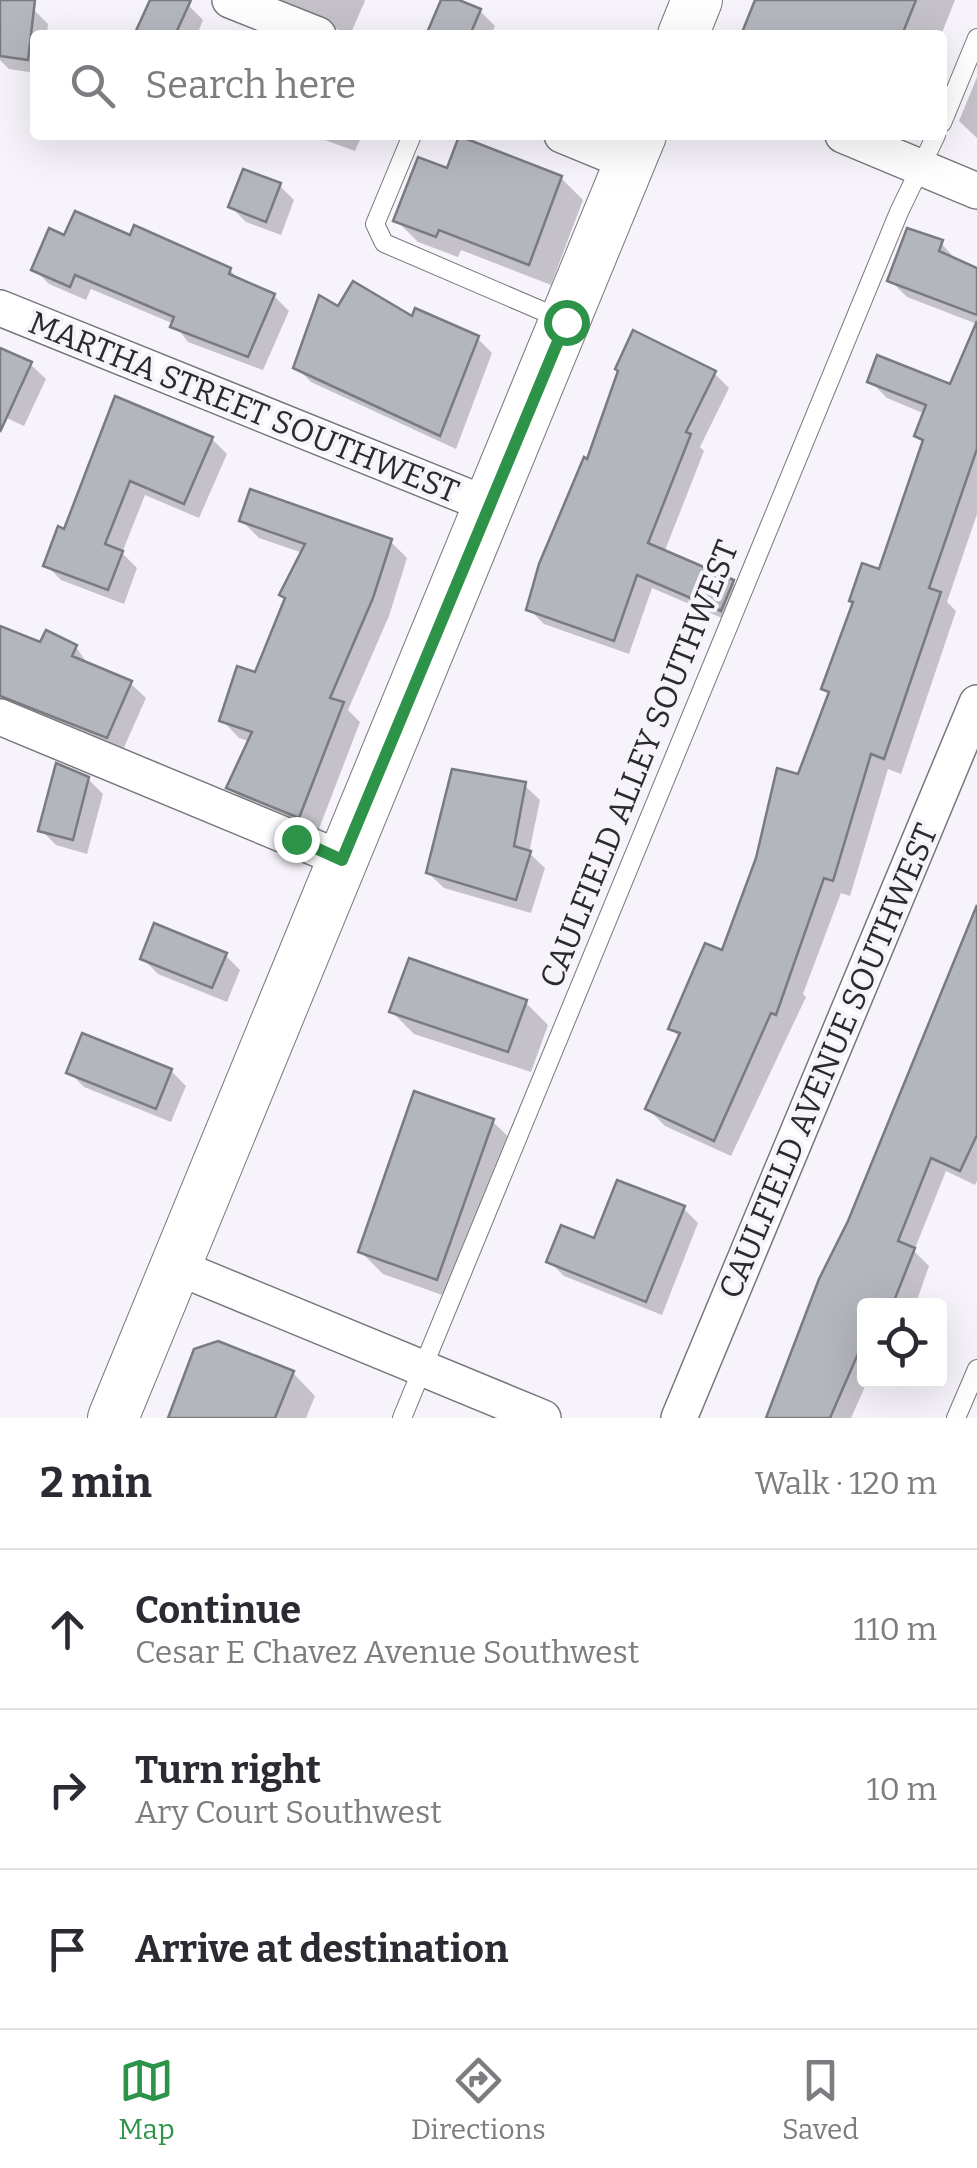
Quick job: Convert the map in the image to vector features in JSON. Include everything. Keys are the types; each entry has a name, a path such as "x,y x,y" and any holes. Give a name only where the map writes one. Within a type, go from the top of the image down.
{"main road":[{"path":"685,30 697,0"},
{"path":"113,1418 636,149"}],"street":[{"path":"230,0 305,30"},
{"path":"588,140 636,149"},
{"path":"855,140 977,191"},
{"name":"MARTHA STREET SOUTHWEST","path":"0,308 488,506"},
{"name":"CAULFIELD AVENUE SOUTHWEST","path":"678,1418 977,703"},
{"path":"0,717 342,860"},
{"path":"177,1267 543,1418"}],"lane":[{"path":"947,111 977,38"},
{"path":"410,140 375,224 384,243 566,322"},
{"name":"CAULFIELD ALLEY SOUTHWEST","path":"402,1418 934,140"},
{"path":"956,1418 977,1369"}],"building":[{"path":"0,0 35,0 28,60 0,56"},
{"path":"150,0 191,0 177,30 136,30"},
{"path":"441,0 459,0 481,9 472,30 428,30"},
{"path":"755,0 916,0 904,30 743,30"},
{"path":"458,140 469,140 562,176 529,265 439,230 436,237 393,221 418,157 447,168"},
{"path":"243,169 281,183 266,222 228,207"},
{"path":"75,211 130,235 134,225 231,268 229,274 275,294 248,357 170,327 174,317 75,275 70,287 31,270 49,228 64,235"},
{"path":"907,228 943,240 939,251 977,268 977,315 887,281"},
{"path":"353,281 412,316 415,308 479,336 440,436 293,368 319,295 338,306"},
{"path":"977,321 977,449 929,588 941,592 884,759 871,754 833,881 824,878 776,1015 771,1013 714,1141 645,1109 680,1033 668,1029 705,943 722,950 756,858 777,768 798,774 829,692 821,689 853,602 849,601 862,563 879,569 923,440 914,436 926,405 867,382 877,355 950,384"},
{"path":"633,330 716,371 686,432 691,434 648,543 734,580 721,611 637,575 614,641 526,610 539,564 584,457 587,459 618,371 615,369"},
{"path":"0,348 32,362 0,432"},
{"path":"115,396 213,437 184,504 130,481 105,544 123,551 108,590 43,566 58,526 64,529"},
{"path":"250,489 392,539 373,598 330,698 344,702 299,818 226,788 252,732 219,721 237,666 255,672 285,598 279,595 305,544 239,521"},
{"path":"0,626 40,642 46,630 77,645 72,656 132,681 107,738 0,696"},
{"path":"56,763 89,777 73,840 38,831"},
{"path":"452,769 526,782 514,846 531,851 516,900 426,873"},
{"path":"977,905 977,1135 960,1171 931,1158 898,1241 915,1248 895,1298 857,1298 857,1356 830,1418 766,1418 819,1279 848,1221"},
{"path":"154,923 227,953 212,988 140,959"},
{"path":"409,958 527,1000 508,1052 389,1012"},
{"path":"82,1033 172,1069 156,1109 66,1073"},
{"path":"414,1091 494,1119 437,1280 358,1252"},
{"path":"617,1180 685,1206 646,1302 546,1262 561,1225 594,1238"},
{"path":"218,1341 294,1371 275,1418 168,1418 194,1349"}],"route":[{"path":"296,839 342,860 566,322"}]}
